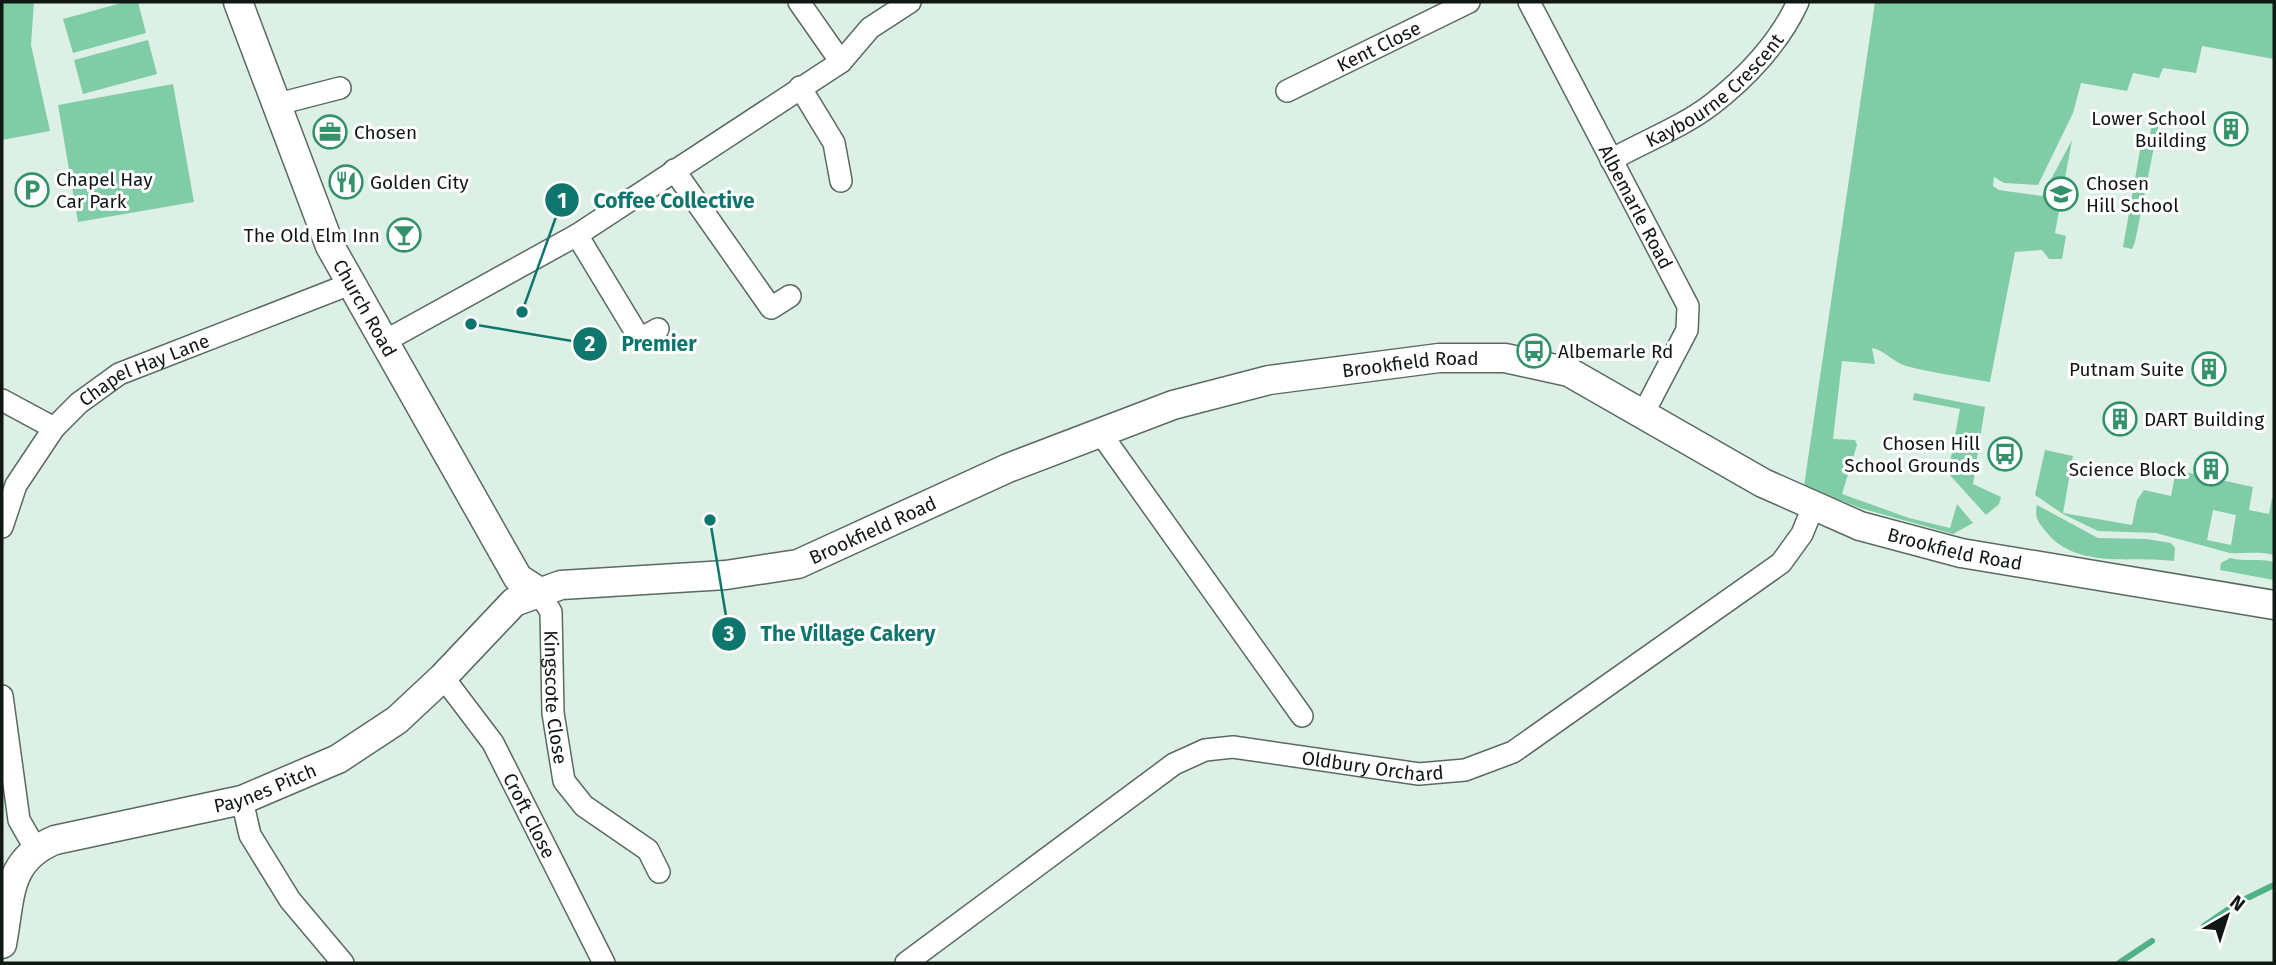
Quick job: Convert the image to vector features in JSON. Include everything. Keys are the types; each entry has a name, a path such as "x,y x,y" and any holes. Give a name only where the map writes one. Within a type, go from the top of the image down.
{"street":[{"name":"Church Road","path":"238,2 274,105 330,246 518,578 538,591"},
{"path":"799,2 841,62"},
{"path":"385,341 577,235 841,62 870,28 910,2"},
{"name":"Kent Close","path":"1287,92 1469,2"},
{"name":"Albemarle Road","path":"1529,2 1688,306 1686,330 1643,414"},
{"name":"Kaybourne Crescent","path":"1611,160 1710,106 1753,66 1789,20 1798,2"},
{"path":"800,87 834,144 841,181"},
{"path":"274,105 340,88"},
{"path":"674,170 764,312 790,296"},
{"path":"577,235 649,334 621,349"},
{"name":"Chapel Hay Lane","path":"2,527 16,485 54,428 79,403 119,374 350,284"},
{"name":"Brookfield Road","path":"538,591 561,585 726,575 798,564 1008,468 1099,431 1173,405 1269,380 1439,358 1505,358 1569,372 1763,483 1860,526 1961,553 2274,605"},
{"path":"2,400 54,428"},
{"path":"1099,431 1302,716"},
{"name":"Oldbury Orchard","path":"906,963 1174,764 1205,750 1233,747 1419,774 1465,769 1513,752 1781,563 1802,534 1813,507"},
{"name":"Paynes Pitch","path":"35,849 55,840 242,800 338,759 397,720 443,677 514,602 538,591"},
{"name":"Kingscote Close","path":"538,591 551,612 553,713 564,780 584,806 654,843 659,872"},
{"name":"Croft Close","path":"443,677 493,743 604,963"},
{"path":"2,696 19,820 35,849 17,867 2,944"},
{"path":"242,800 250,835 290,900 343,963"}],"green space":[{"path":"2,2 34,2 31,45 50,131 2,140"},
{"path":"125,2 138,2 146,33 73,53 63,19"},
{"path":"1875,2 2274,2 2274,59 2202,46 2196,73 2163,68 2159,78 2133,73 2127,91 2081,83 2073,113 2038,185 2004,183 1994,177 1993,186 1999,190 2042,196 2072,140 2055,233 2066,236 2062,259 2049,259 2042,250 2015,252 1990,382 1906,366 1872,348 1875,364 1842,361 1833,439 1855,440 1857,445 1842,494 1909,518 1950,528 1957,504 1973,523 1953,534 1860,508 1804,486"},
{"path":"148,40 157,74 83,94 74,60"},
{"path":"173,84 194,202 78,222 58,105"},
{"path":"2154,111 2161,112 2132,249 2123,247 2142,139 2149,140"},
{"path":"1914,393 1985,407 1973,484 2001,497 1999,504 1986,515 1948,473 1960,409 1913,400"},
{"path":"2045,450 2073,456 2063,513 2132,525 2137,500 2144,490 2171,496 2176,470 2253,487 2249,510 2269,514 2272,498 2274,499 2274,555 2230,553 2156,533 2098,531 2063,514 2035,495","holes":["2213,510 2236,515 2231,545 2207,540"]},
{"path":"2037,505 2098,538 2147,539 2171,543 2175,548 2174,561 2106,559 2074,552 2060,545 2042,527 2037,517"},
{"path":"2230,558 2274,562 2274,580 2220,570 2221,563"}],"waterway":[{"path":"2204,926 2239,902 2274,885"},
{"path":"2119,963 2152,941"}],"place":[{"name":"Lower School Building","path":"2231,129"},
{"name":"Chosen","path":"330,132"},
{"name":"Golden City","path":"346,182"},
{"name":"Chapel Hay Car Park","path":"32,190"},
{"name":"Chosen Hill School","path":"2061,194"},
{"name":"The Old Elm Inn","path":"404,235"},
{"name":"Coffee Collective","path":"522,312"},
{"name":"Premier","path":"471,324"},
{"name":"Albemarle Rd","path":"1534,351"},
{"name":"Putnam Suite","path":"2209,369"},
{"name":"DART Building","path":"2120,419"},
{"name":"Chosen Hill School Grounds","path":"2005,454"},
{"name":"Science Block","path":"2211,469"},
{"name":"The Village Cakery","path":"710,520"}]}
